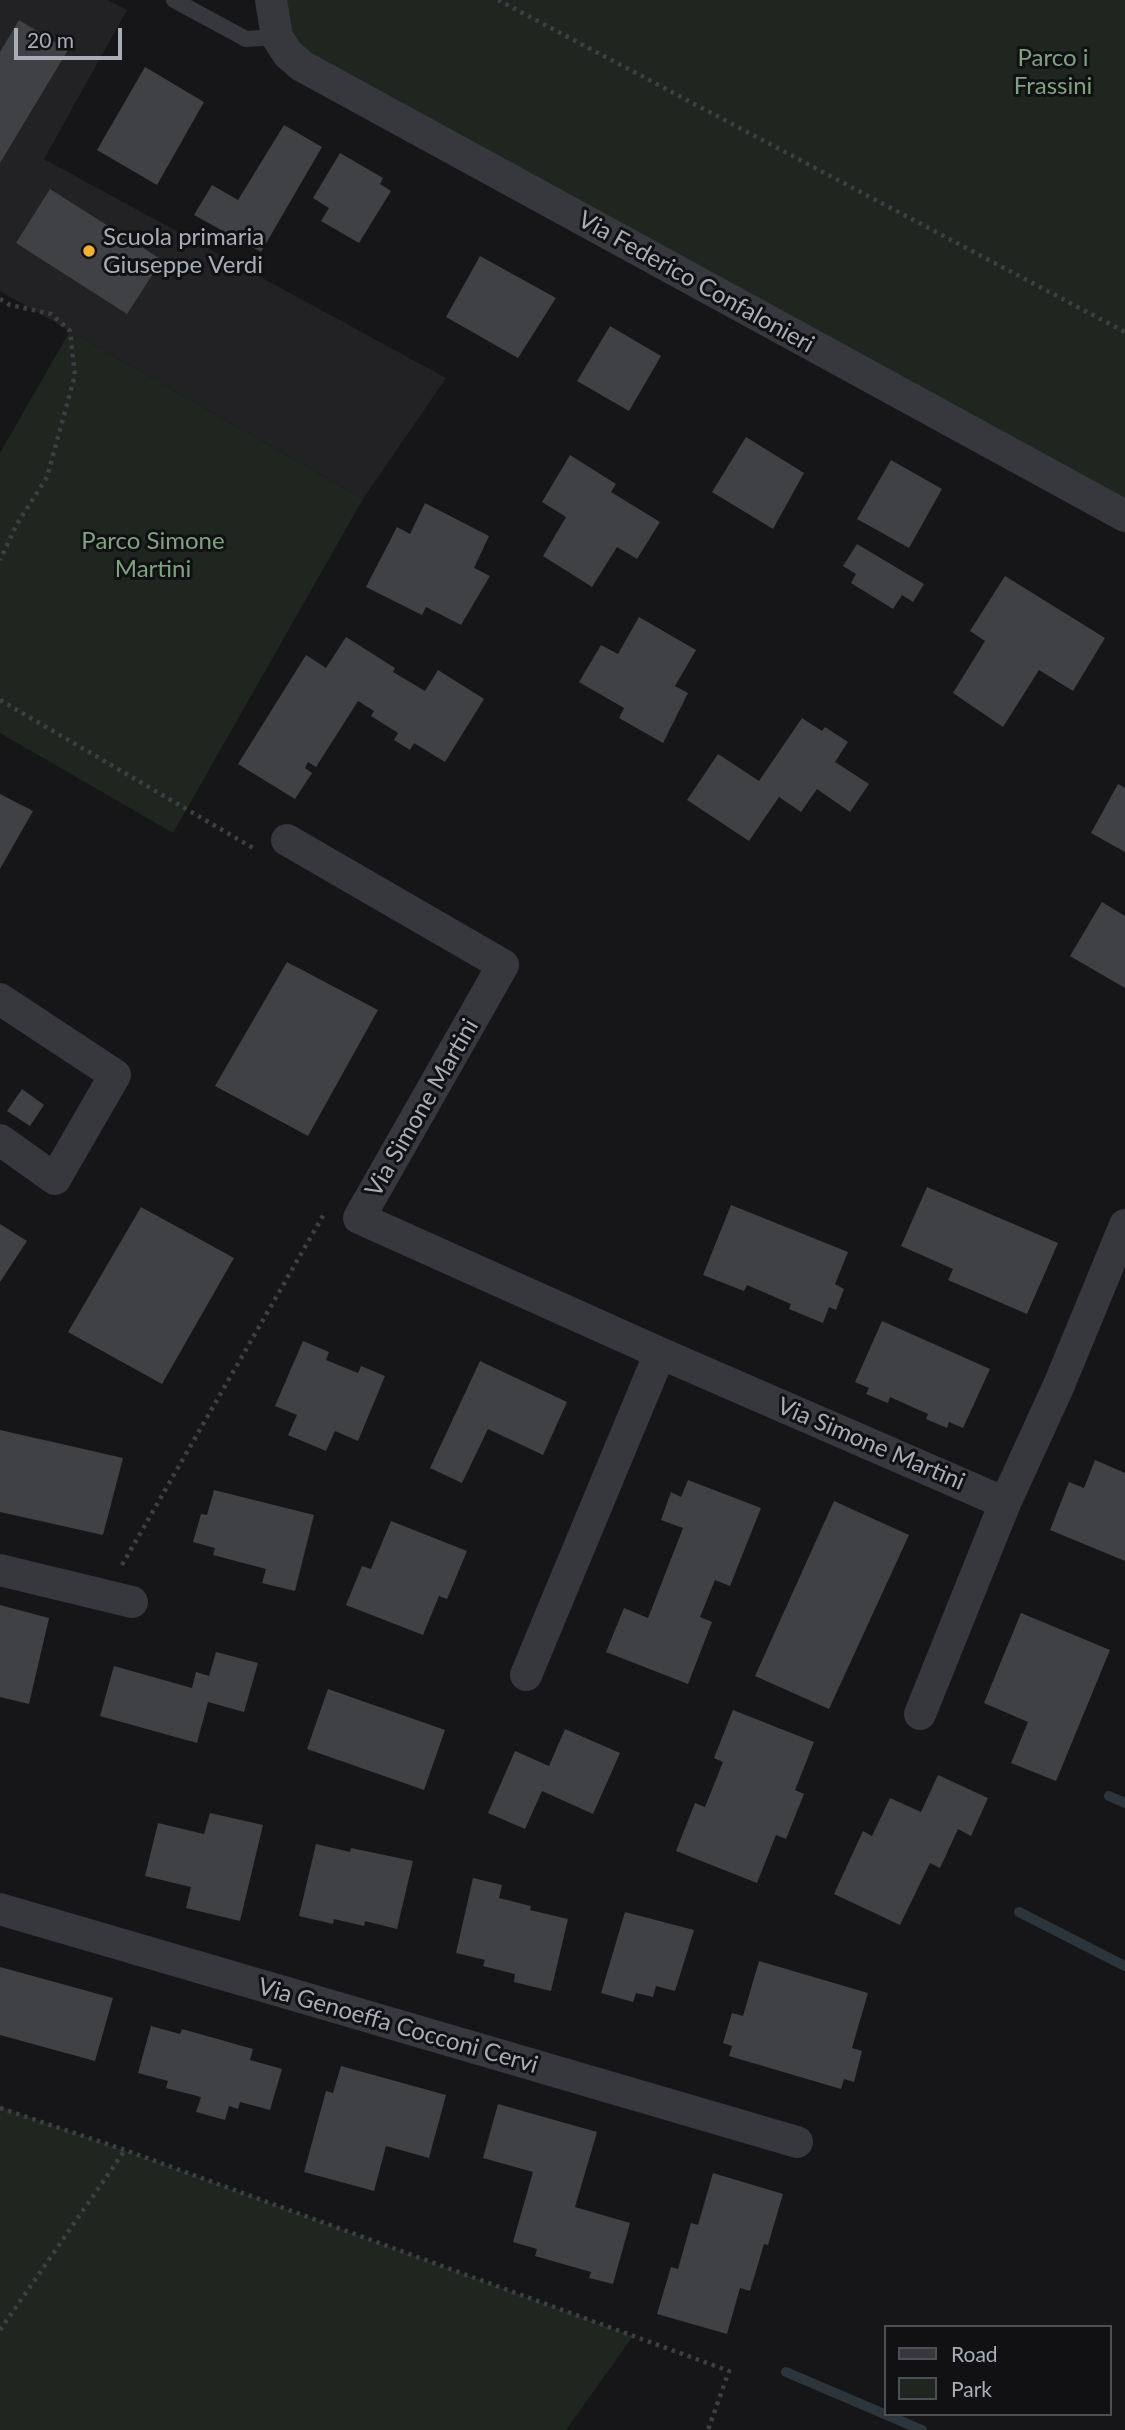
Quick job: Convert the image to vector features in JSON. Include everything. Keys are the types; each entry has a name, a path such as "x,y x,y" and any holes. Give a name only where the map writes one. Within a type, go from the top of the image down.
{"street":[{"path":"271,0 276,37"},
{"name":"Via Federico Confalonieri","path":"276,37 288,54 302,66 341,89 1125,516"},
{"name":"Via Simone Martini","path":"275,847 503,965 359,1218 660,1353 1006,1503"},
{"path":"0,1000 115,1075 55,1179 0,1140"},
{"path":"920,1714 1006,1503 1059,1385 1125,1225"},
{"path":"526,1675 660,1353"},
{"path":"0,1570 118,1599"},
{"name":"Via Genoeffa Cocconi Cervi","path":"0,1909 797,2142"}],"lane":[{"path":"174,0 246,39 276,37"}],"path":[{"path":"498,0 1125,331"},
{"path":"0,299 10,305 51,314 70,331 75,375 47,477 17,524 0,561"},
{"path":"0,700 275,847"},
{"path":"118,1599 326,1212"},
{"path":"0,2108 125,2150 729,2371 708,2430"},
{"path":"0,2330 125,2150"}],"shaded area":[{"path":"0,0 107,0 127,10 44,159 446,378 363,499 0,291"}],"green space":[{"name":"Parco i Frassini","path":"271,0 1125,0 1125,516 302,66"},
{"name":"Parco Simone Martini","path":"70,331 363,499 173,833 0,733 0,453"},
{"path":"0,2107 633,2336 566,2430 0,2430"}],"building":[{"path":"19,20 68,50 0,163 0,52"},
{"path":"145,67 204,102 157,185 97,150"},
{"path":"284,125 322,147 261,252 194,215 212,185 238,200"},
{"path":"340,153 383,178 380,184 391,191 359,243 321,221 329,208 313,198"},
{"name":"Scuola primaria Giuseppe Verdi","path":"50,189 162,260 127,314 16,243"},
{"path":"480,256 556,298 518,358 446,317"},
{"path":"610,326 661,356 629,411 577,381"},
{"path":"746,437 804,473 773,529 712,492"},
{"path":"570,455 616,484 611,492 660,522 637,559 617,547 592,587 543,556 566,517 542,502"},
{"path":"891,460 942,489 909,548 857,519"},
{"path":"425,503 489,536 474,568 490,576 461,625 426,607 422,615 366,587 397,527 410,534"},
{"path":"857,544 924,584 913,602 902,595 893,609 851,583 856,574 843,566"},
{"path":"1005,576 1105,638 1073,691 1039,670 1003,727 953,693 985,641 970,631"},
{"path":"639,617 696,650 675,686 688,693 663,743 619,718 624,708 579,682 601,645 618,654"},
{"path":"346,637 395,668 393,672 425,691 438,670 484,699 445,762 414,743 410,750 394,740 398,733 371,716 374,711 358,701 316,767 308,762 305,768 312,773 295,799 238,764 306,655 326,668"},
{"path":"802,718 822,731 825,727 848,742 835,762 869,784 850,812 817,789 801,812 779,797 749,841 687,800 718,754 759,781"},
{"path":"1118,784 1125,788 1125,852 1091,833"},
{"path":"0,794 33,811 0,869"},
{"path":"1102,902 1125,916 1125,988 1070,956"},
{"path":"287,962 378,1010 308,1136 215,1086"},
{"path":"22,1089 44,1105 30,1126 7,1111"},
{"path":"927,1187 1058,1243 1027,1314 948,1280 953,1269 901,1246"},
{"path":"731,1205 848,1252 835,1284 844,1289 836,1310 829,1307 823,1323 789,1309 791,1304 747,1285 744,1291 703,1275"},
{"path":"141,1207 234,1258 162,1384 68,1332"},
{"path":"0,1224 27,1241 0,1282"},
{"path":"882,1321 990,1369 963,1428 949,1422 947,1428 926,1419 928,1414 890,1397 888,1403 866,1394 869,1388 855,1382"},
{"path":"303,1341 329,1352 326,1360 358,1373 361,1366 385,1376 358,1441 335,1431 326,1451 288,1435 297,1415 275,1406"},
{"path":"480,1361 567,1402 543,1455 488,1429 462,1483 430,1468"},
{"path":"0,1430 123,1458 103,1535 0,1512"},
{"path":"1095,1460 1125,1473 1125,1561 1050,1530 1069,1482 1084,1488"},
{"path":"688,1480 761,1508 730,1586 715,1580 700,1617 712,1622 688,1684 606,1652 624,1608 648,1618 683,1528 661,1520 671,1492 681,1497"},
{"path":"214,1490 314,1515 295,1591 262,1583 266,1569 213,1555 215,1548 193,1542 201,1514 207,1515"},
{"path":"834,1501 909,1535 829,1709 755,1676"},
{"path":"391,1521 467,1551 447,1599 439,1596 423,1635 346,1605 362,1566 371,1569"},
{"path":"0,1605 49,1618 29,1704 0,1697"},
{"path":"1021,1613 1110,1650 1056,1781 1011,1763 1028,1722 984,1703"},
{"path":"216,1652 258,1663 244,1712 208,1702 197,1743 100,1716 114,1666 192,1688 196,1672 209,1676"},
{"path":"328,1689 445,1730 424,1790 307,1749"},
{"path":"733,1710 814,1742 795,1790 804,1794 786,1839 776,1835 757,1883 676,1851 695,1803 705,1807 723,1762 714,1758"},
{"path":"565,1729 620,1753 593,1814 542,1791 525,1829 488,1813 515,1751 549,1766"},
{"path":"938,1775 988,1798 971,1836 958,1829 940,1868 930,1863 900,1925 834,1894 863,1831 872,1836 890,1798 921,1812"},
{"path":"210,1813 263,1825 240,1921 186,1908 191,1887 145,1876 158,1823 204,1834"},
{"path":"316,1844 350,1852 351,1848 413,1861 397,1929 365,1921 364,1926 334,1919 333,1924 299,1916"},
{"path":"473,1878 502,1885 499,1898 531,1906 530,1910 568,1919 551,1991 514,1982 515,1974 483,1966 485,1960 456,1953"},
{"path":"625,1912 694,1930 675,1991 656,1986 653,1997 636,1993 633,2002 601,1993"},
{"path":"759,1961 868,1993 852,2048 862,2051 854,2082 844,2079 841,2089 729,2056 732,2046 723,2043 732,2013 743,2016"},
{"path":"0,1967 113,1998 95,2061 0,2035"},
{"path":"151,2026 180,2034 182,2029 253,2049 250,2060 282,2069 270,2110 240,2102 238,2109 229,2106 225,2120 196,2112 201,2097 166,2088 168,2081 138,2073"},
{"path":"341,2066 446,2095 429,2158 386,2146 374,2191 304,2172 326,2091 333,2093"},
{"path":"498,2104 597,2132 575,2207 630,2223 613,2284 589,2278 591,2272 535,2256 537,2249 513,2242 533,2172 483,2158"},
{"path":"713,2173 783,2194 768,2245 764,2244 750,2291 740,2288 727,2334 657,2314 671,2267 678,2269 691,2223 698,2225"}],"waterway":[{"path":"1109,1796 1125,1803"},
{"path":"1019,1912 1125,1966"},
{"path":"786,2372 884,2414"},
{"path":"889,2416 922,2430"}],"place":[{"name":"Scuola primaria Giuseppe Verdi","path":"89,251"}]}
